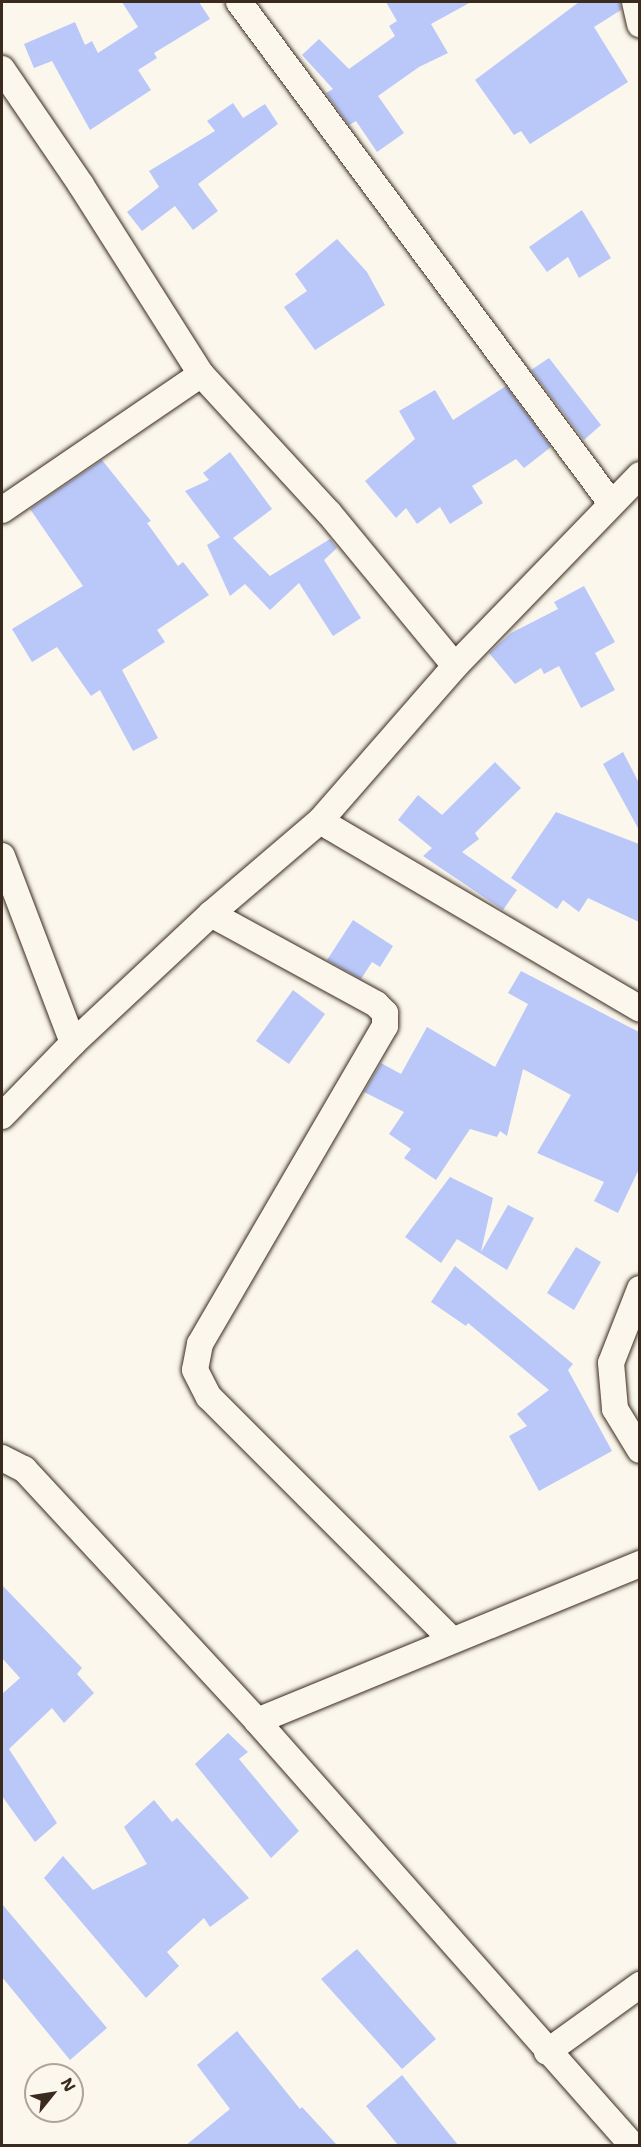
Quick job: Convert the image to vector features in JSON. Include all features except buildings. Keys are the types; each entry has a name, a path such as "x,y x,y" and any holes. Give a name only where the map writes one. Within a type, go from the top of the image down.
{"street":[{"path":"239,2 611,502"},
{"path":"634,2 639,24"},
{"path":"2,69 81,185 201,374 329,513 455,666"},
{"path":"2,510 201,374"},
{"path":"2,1116 73,1043 211,914 320,821 455,666 639,475"},
{"path":"320,821 639,1009"},
{"path":"2,856 73,1043"},
{"path":"211,914 376,1004 385,1013 385,1026 200,1344 195,1370 209,1397 451,1639"},
{"path":"639,1288 611,1363 611,1372 615,1409 639,1450"},
{"path":"2,1458 24,1469 257,1721 547,2052 633,2145"},
{"path":"257,1721 451,1639 639,1564"},
{"path":"547,2052 639,1985"}]}
